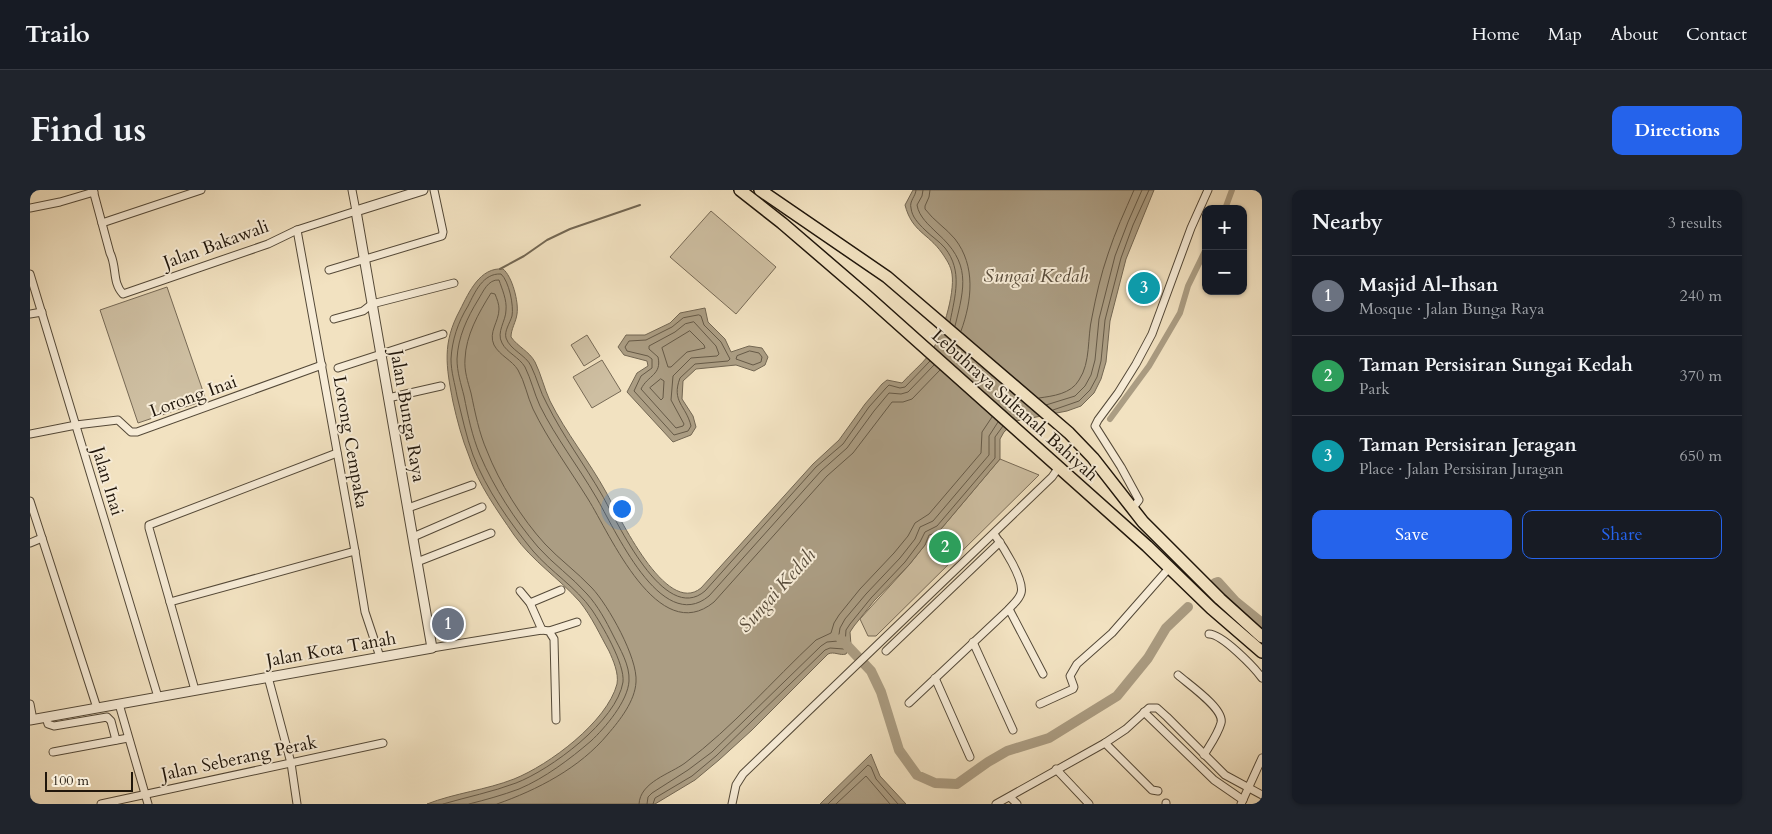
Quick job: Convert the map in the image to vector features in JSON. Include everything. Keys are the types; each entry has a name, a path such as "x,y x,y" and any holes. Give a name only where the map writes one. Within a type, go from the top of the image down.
{"main road":[{"name":"Lebuhraya Sultanah Bahiyah","path":"740,190 782,222 1046,455 1170,567 1211,608 1262,652"},
{"name":"Lebuhraya Sultanah Bahiyah","path":"760,190 887,277 1069,433 1093,458 1132,510 1156,536 1262,638"}],"street":[{"path":"102,223 201,190"},
{"name":"Jalan Bunga Raya","path":"352,190 432,648"},
{"name":"Jalan Bakawali","path":"94,191 114,260 114,274 120,291 123,294 268,244 297,230 423,190"},
{"path":"329,270 442,236 443,232 434,190"},
{"path":"1132,510 1138,500 1137,496 1095,426 1136,364 1152,334 1191,228 1208,190"},
{"path":"30,208 60,202 94,191"},
{"name":"Lorong Cempaka","path":"297,230 365,612 380,657"},
{"name":"Jalan Inai","path":"30,274 158,697"},
{"path":"334,318 363,311 372,304 454,283"},
{"path":"30,314 42,312"},
{"path":"338,368 443,334"},
{"name":"Lorong Inai","path":"76,425 118,420 129,431 137,432 322,365"},
{"path":"388,398 441,386"},
{"path":"30,434 76,425"},
{"path":"195,690 149,528 151,524 338,453"},
{"path":"732,804 736,785 743,774 994,534 1052,477 1059,467"},
{"path":"408,508 472,485"},
{"path":"30,501 98,708"},
{"path":"413,537 482,507"},
{"path":"417,562 491,533"},
{"path":"909,703 1018,600 1022,587 1021,581 994,534"},
{"path":"30,542 42,538"},
{"path":"886,651 1000,542"},
{"path":"170,602 355,551"},
{"path":"1040,704 1073,689 1070,676 1077,664 1112,633 1170,567"},
{"path":"530,603 561,590"},
{"path":"520,591 530,603 545,630 554,639 556,720"},
{"path":"1009,609 1043,674"},
{"name":"Jalan Kota Tanah","path":"31,720 380,657 545,630 577,622"},
{"path":"1209,634 1217,636 1250,663 1262,678"},
{"path":"973,642 1013,730"},
{"path":"1178,675 1216,707 1221,715 1221,724 1204,755"},
{"path":"268,677 291,763 297,804"},
{"path":"935,678 970,756"},
{"path":"30,704 31,720"},
{"path":"119,704 148,804"},
{"path":"996,804 1105,743 1149,708 1157,708 1224,775 1262,794"},
{"path":"1144,712 1214,780 1242,802 1262,758"},
{"path":"46,718 48,724 54,726 107,717 112,721 116,740"},
{"path":"53,752 128,738"},
{"name":"Jalan Seberang Perak","path":"101,804 384,743"},
{"path":"1105,743 1152,790 1158,791"},
{"path":"1056,769 1088,804"},
{"path":"1010,797 1017,804"}],"shaded area":[{"path":"711,211 776,267 736,314 670,257"},
{"path":"167,287 206,400 138,423 100,310"},
{"path":"587,335 600,356 584,366 571,345"},
{"path":"602,360 621,391 592,408 573,377"},
{"path":"1000,459 1039,475 876,636 868,636 860,619 909,565 925,545 929,535 941,529"}],"water":[{"name":"Sungai Kedah","path":"913,190 1154,190 1126,259 1110,321 1106,362 1094,393 1081,406 1067,411 1016,421 1004,432 1000,439 1000,459 941,529 929,535 925,545 909,565 874,601 854,626 850,632 851,645 846,654 828,654 752,730 695,780 655,804 427,804 503,783 543,764 575,740 602,713 617,684 612,658 588,614 572,593 529,553 514,535 483,487 464,443 453,402 447,355 450,333 454,322 476,282 482,276 495,269 503,269 506,272 512,283 517,303 516,320 511,337 535,362 556,413 599,481 645,560 659,577 673,589 687,593 701,588 813,464 839,440 882,384 887,380 902,383 926,359 934,347 943,327 952,293 952,274 949,265 937,246 916,227 908,214 905,205"},
{"path":"705,308 708,322 725,339 731,352 749,346 762,348 768,357 765,365 754,371 736,365 696,369 683,381 682,399 693,416 696,427 691,435 673,442 627,392 637,373 648,366 647,361 624,355 618,347 626,335 645,335 670,323 680,313"},
{"path":"871,754 880,776 906,804 820,804"}],"waterway":[{"path":"1226,205 1232,190"},
{"path":"500,269 524,256 547,240 570,229 640,205"},
{"path":"1110,419 1149,366 1180,313 1188,286 1206,250"},
{"path":"1215,583 1218,582 1236,602 1262,623"},
{"path":"841,639 871,671 881,692 899,750 917,775 935,783 957,784 1007,751 1049,738 1117,696 1148,658 1166,628 1188,607"}],"place":[{"name":"Taman Persisiran Jeragan","path":"1144,288"},
{"name":"Taman Persisiran Sungai Kedah","path":"945,547"},
{"name":"Masjid Al-Ihsan","path":"448,624"}]}
